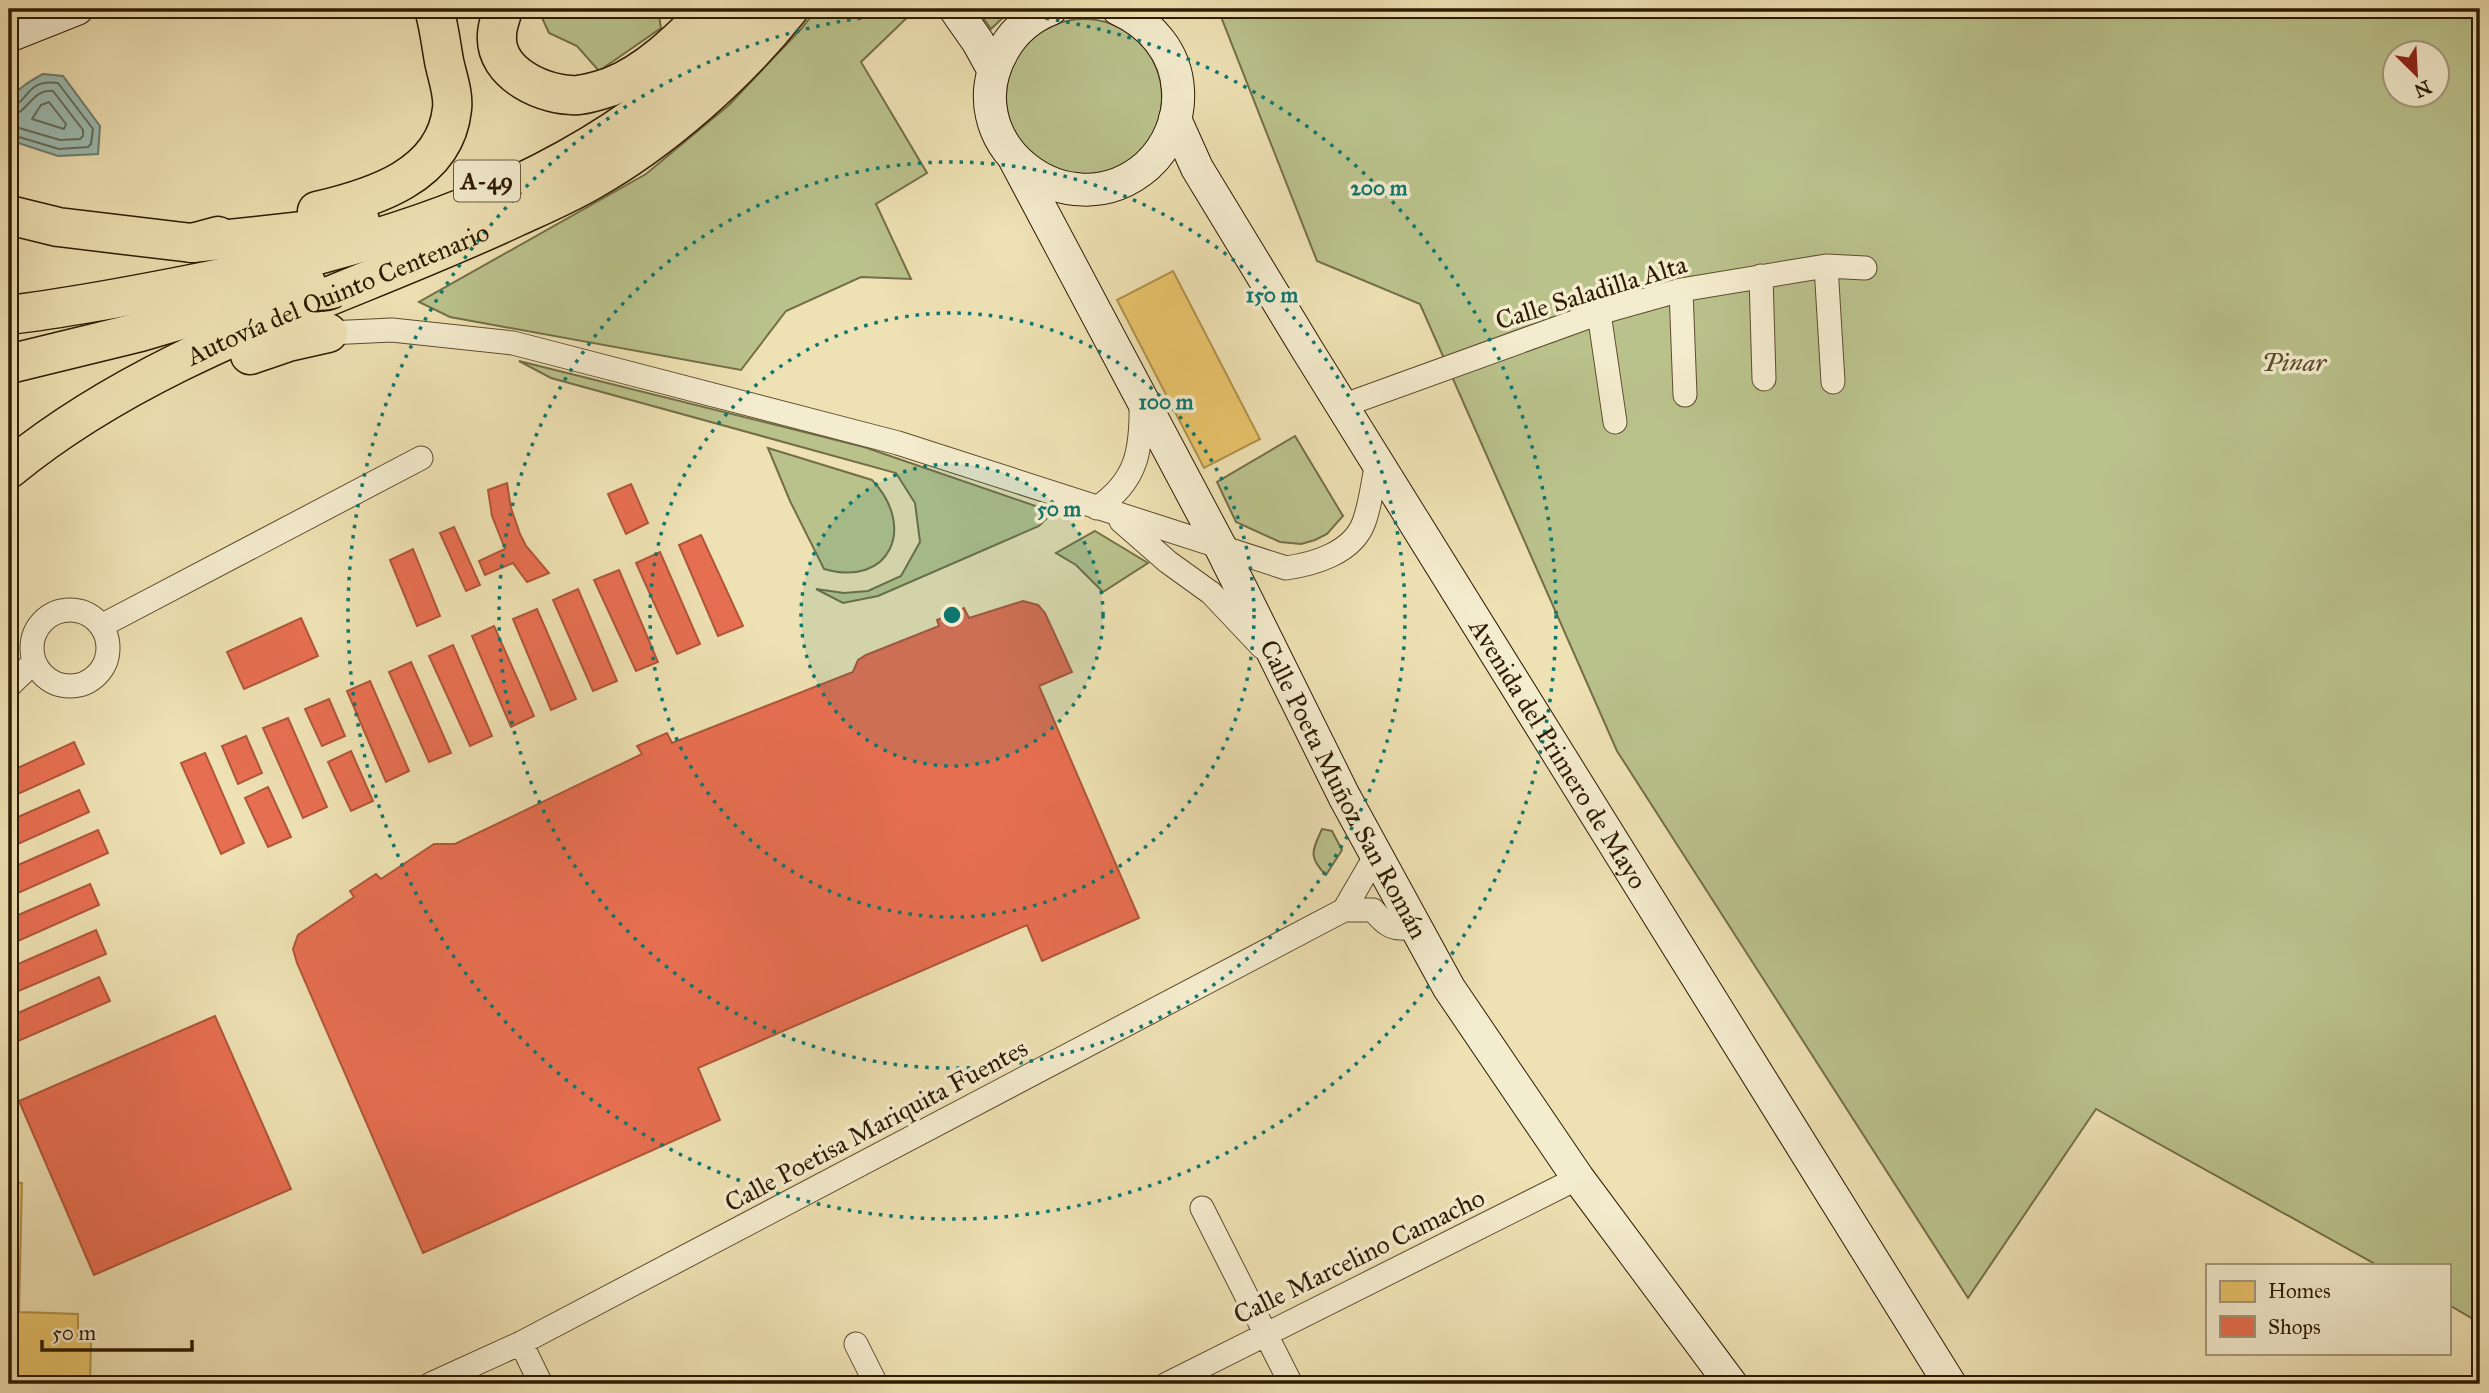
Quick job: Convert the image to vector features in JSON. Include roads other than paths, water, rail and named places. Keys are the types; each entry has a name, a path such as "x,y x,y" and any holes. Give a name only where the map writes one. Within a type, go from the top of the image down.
{"highway":[{"path":"9,215 58,227 192,243 337,206 384,190 413,175 437,153 447,131 453,107 434,9"},
{"path":"503,9 496,37 501,55 509,69 526,82 551,91 578,95 610,87 646,66 686,34 711,9"},
{"name":"Autovía del Quinto Centenario","path":"192,243 303,232 403,212 466,190 557,149 622,108 697,46 733,9"},
{"path":"9,315 136,295 283,265 364,244 526,182 601,141 663,98 716,50 755,9"},
{"name":"Autovía del Quinto Centenario","path":"9,469 99,406 163,371 250,330 446,249 590,181 631,155 683,115 756,47 789,9"},
{"path":"9,364 211,313 316,280 448,235 559,187 590,181"},
{"path":"9,193 146,218 219,220 289,217"},
{"path":"9,478 100,421 190,379 288,342 328,333"},
{"path":"9,494 97,431 190,379"},
{"path":"9,455 99,406"}],"main road":[{"path":"9,36 77,9"},
{"path":"955,9 994,71"},
{"path":"994,71 1008,41 1019,29 1048,9"},
{"path":"1015,160 1027,171 1056,186 1088,190 1104,188 1130,178 1152,161 1166,141 1175,119 1178,89 1176,74 1167,52 1146,25 1118,9"},
{"path":"1164,9 1167,52"},
{"name":"Calle Poeta Muñoz San Román","path":"994,71 990,95 998,134 1015,160 1220,546 1415,928 1450,988 1578,1178 1731,1384"},
{"name":"Avenida del Primero de Mayo","path":"1175,119 1197,168 1342,406 1950,1384"}],"street":[{"name":"Calle Saladilla Alta","path":"1342,406 1599,313 1681,290 1826,266 1865,268"},
{"path":"1826,266 1833,382"},
{"path":"1761,276 1763,379"},
{"path":"1681,290 1685,395"},
{"path":"1599,313 1615,422"},
{"path":"328,333 392,330 513,343 898,443 1286,568 1309,565 1330,556 1350,542 1364,524 1377,461"},
{"path":"1105,511 1133,466 1142,431 1141,400"},
{"path":"102,626 421,458"},
{"path":"1105,511 1211,593 1280,665"},
{"path":"70,610 82,611 102,626 107,637 106,661 100,672 91,680 69,687 58,685 39,672 31,650 32,638 46,617 70,610"},
{"path":"9,686 34,662"},
{"path":"1376,855 1345,910 1373,911 1386,925 1395,929 1415,928"},
{"name":"Calle Poetisa Mariquita Fuentes","path":"431,1384 521,1343 1345,910"},
{"name":"Calle Marcelino Camacho","path":"1167,1384 1578,1178"},
{"path":"1202,1208 1291,1384"},
{"path":"521,1343 541,1384"},
{"path":"856,1343 876,1384"}],"water":[{"path":"43,74 63,76 100,126 98,154 58,156 9,140 12,100 22,87"}],"park label":[{"name":"Pinar","path":"2294,362"}]}
